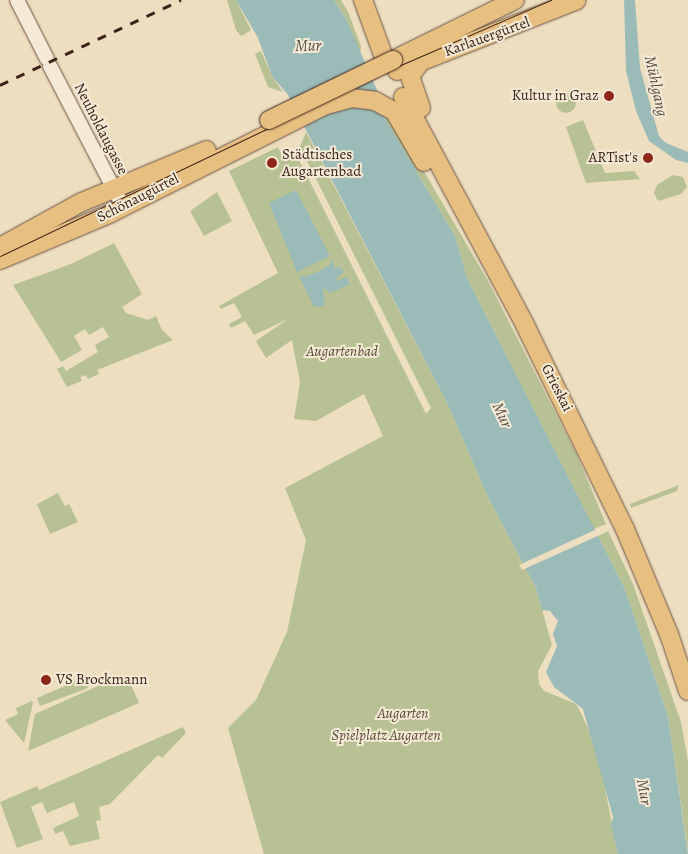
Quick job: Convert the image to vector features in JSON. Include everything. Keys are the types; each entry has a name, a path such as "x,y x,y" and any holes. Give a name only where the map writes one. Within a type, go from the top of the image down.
{"main road":[{"name":"Grieskai","path":"363,0 395,76 486,251 626,529 669,634 688,691"},
{"name":"Karlauergürtel","path":"395,76 495,6 515,0"},
{"name":"Karlauergürtel","path":"395,76 422,60 530,22 577,0"},
{"path":"422,60 413,69 410,86 476,213 486,251"},
{"path":"271,125 326,105 395,76"},
{"path":"271,125 395,76"},
{"path":"326,105 352,98 386,106 394,111 430,173 474,239 486,251"},
{"name":"Schönaugürtel","path":"0,247 112,188 271,125"},
{"name":"Schönaugürtel","path":"0,260 123,206 271,125"}],"street":[{"name":"Neuholdaugasse","path":"17,0 112,188 123,206"}],"green space":[{"path":"227,0 236,0 251,30 241,36 236,30"},
{"path":"334,0 341,0 348,12 361,46 360,57 346,19"},
{"path":"261,51 272,76 283,92 268,87 255,54"},
{"path":"566,93 573,96 576,103 573,110 566,113 559,110 556,103 559,96"},
{"path":"379,109 402,134 488,281 577,455 606,524 594,529 467,278 455,236"},
{"path":"583,120 605,173 634,171 640,179 586,183 566,127"},
{"name":"Augarten","path":"306,132 448,405 487,495 536,588 552,645 538,671 539,684 544,691 576,704 582,715 597,749 618,854 264,854 228,728 256,700 287,632 306,540 285,488 383,436 364,394 316,421 294,419 300,382 292,340 266,358 256,341 288,319 254,335 245,321 231,328 229,324 242,317 234,303 221,309 219,306 278,273 229,171 278,147 283,158 295,152 426,414 431,408 300,147"},
{"path":"673,175 683,177 687,187 681,194 658,201 654,193 657,185"},
{"path":"217,192 232,221 204,236 190,211"},
{"path":"114,243 142,294 122,307 126,313 148,320 156,316 162,330 173,340 97,370 99,374 88,379 86,375 80,377 82,381 67,387 57,369 63,366 66,371 98,352 95,345 109,337 103,327 89,335 85,329 74,336 82,350 61,362 13,285 71,264"},
{"path":"679,485 677,491 631,508 630,504"},
{"path":"58,493 65,506 69,504 78,522 50,534 37,504"},
{"path":"608,531 633,584 681,722 688,761 688,851 668,716 624,587 598,536"},
{"path":"86,677 88,688 40,706 37,698"},
{"path":"116,678 128,678 139,703 28,751 35,714"},
{"path":"32,701 24,743 5,720 18,714 16,708"},
{"path":"183,727 186,733 162,758 158,755 110,804 99,807 101,820 96,821 100,839 70,846 63,831 55,834 53,828 79,816 74,802 47,813 42,802 31,807 43,839 17,848 0,802 37,786 39,790"}],"water":[{"name":"Mur","path":"236,0 334,0 346,19 377,90 379,109 455,236 467,278 624,587 668,716 688,854 618,854 611,825 613,817 583,709 554,687 546,672 557,646 553,634 558,621 550,611 542,610 536,588 487,495 448,405 288,95 272,76 258,38"},
{"name":"Mühlgang","path":"624,0 635,0 640,68 659,136 666,143 688,152 688,163 676,160 649,141 636,111 626,71"},
{"path":"296,190 330,256 297,272 269,203"},
{"path":"332,259 335,269 339,267 344,272 336,278 338,281 347,277 350,284 330,293 323,287 325,306 314,307 298,274 303,277 318,272 330,265"}],"pier":[{"path":"597,529 600,535 522,570 519,565"}],"tram line":[{"path":"0,256 396,67 551,0"}],"railway":[{"path":"0,85 181,0"}],"place":[{"name":"Kultur in Graz","path":"609,96"},
{"name":"ARTist's","path":"648,158"},
{"name":"Städtisches Augartenbad","path":"272,163"},
{"name":"VS Brockmann","path":"46,680"}],"park label":[{"name":"Augartenbad","path":"342,352"},
{"name":"Spielplatz Augarten","path":"386,736"}]}
